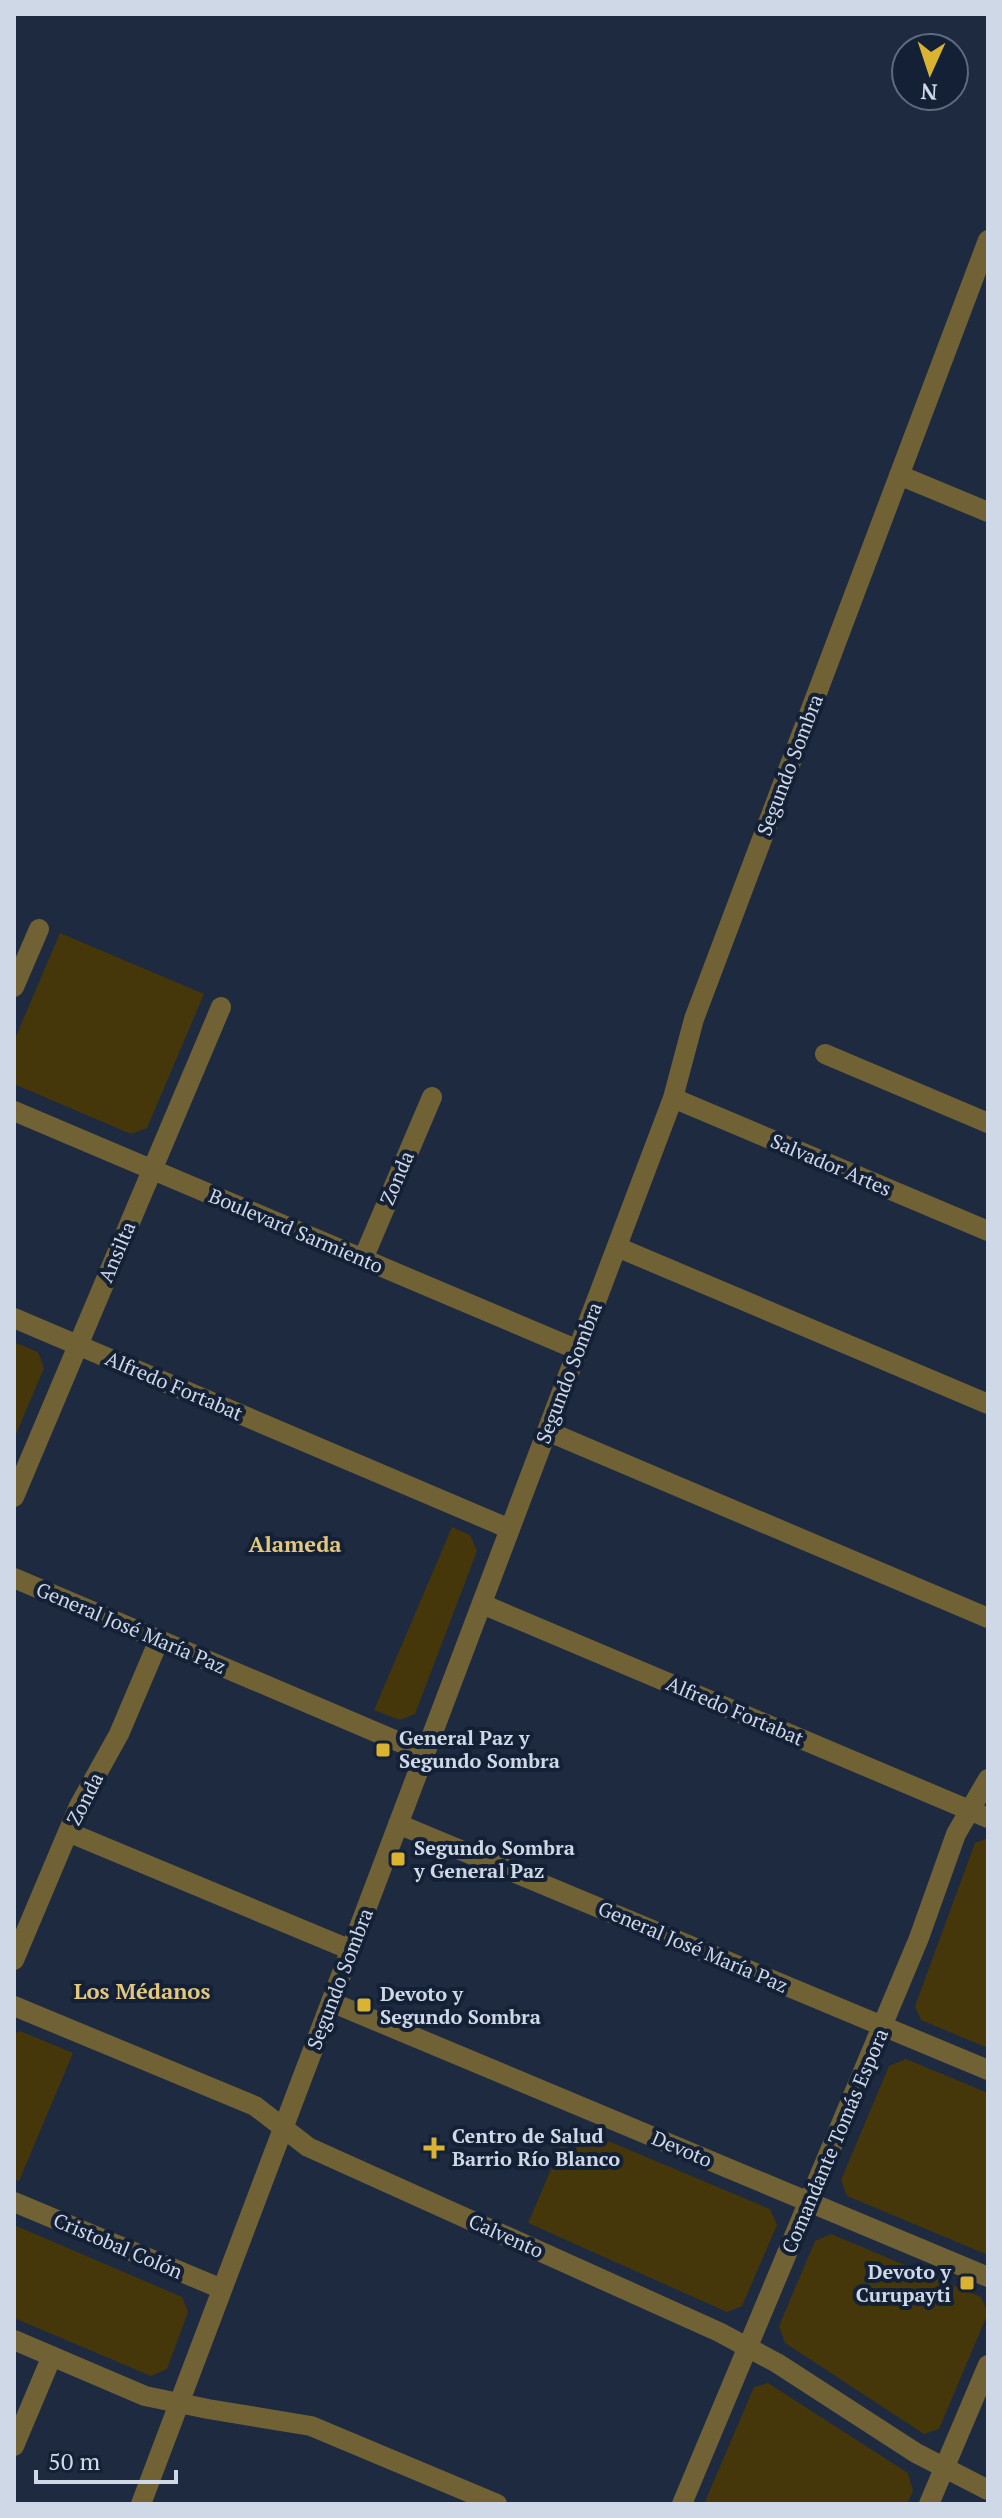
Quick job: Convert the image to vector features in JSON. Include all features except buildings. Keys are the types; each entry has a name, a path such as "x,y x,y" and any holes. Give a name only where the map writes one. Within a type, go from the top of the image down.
{"street":[{"name":"Segundo Sombra","path":"141,2504 673,1098 694,1019 899,475 981,278 988,240"},
{"path":"899,475 988,512"},
{"path":"14,987 39,929"},
{"name":"Ansilta","path":"14,1497 221,1007"},
{"path":"825,1054 988,1123"},
{"name":"Zonda","path":"363,1259 432,1097"},
{"name":"Salvador Artes","path":"673,1098 988,1231"},
{"name":"Boulevard Sarmiento","path":"14,1111 578,1350"},
{"path":"617,1247 988,1404"},
{"name":"Alfredo Fortabat","path":"14,1318 510,1529"},
{"path":"547,1431 988,1618"},
{"name":"General José María Paz","path":"14,1578 425,1753"},
{"name":"Alfredo Fortabat","path":"482,1604 979,1814"},
{"name":"Zonda","path":"14,1960 79,1806 119,1734 159,1640"},
{"name":"Comandante Tomás Espora","path":"682,2504 919,1938 956,1834 979,1814 988,1779"},
{"name":"General José María Paz","path":"398,1824 988,2070"},
{"path":"68,1832 351,1950"},
{"name":"Devoto","path":"331,2002 988,2277"},
{"name":"Calvento","path":"14,2006 255,2106 308,2147 719,2332 777,2363 916,2453 988,2490"},
{"name":"Cristobal Colón","path":"14,2202 222,2289"},
{"path":"14,2340 145,2396 311,2426 497,2504"},
{"path":"14,2446 52,2356"},
{"path":"929,2504 988,2365"}],"shaded area":[{"path":"60,933 204,994 147,1128 131,1134 14,1084 14,1041"},
{"path":"14,1342 38,1352 44,1368 14,1439"},
{"path":"452,1527 470,1535 477,1551 415,1714 400,1720 374,1710"},
{"path":"988,1838 988,2048 921,2020 915,2006 975,1843"},
{"path":"20,2031 73,2053 19,2181 14,2179 14,2034"},
{"path":"906,2059 988,2093 988,2255 847,2196 841,2180 889,2066"},
{"path":"570,2125 770,2209 777,2225 742,2306 727,2312 528,2223"},
{"path":"14,2225 182,2297 188,2312 167,2369 151,2376 14,2318"},
{"path":"831,2234 981,2297 988,2313 939,2429 924,2434 785,2343 779,2326 815,2241"},
{"path":"768,2383 908,2473 913,2491 907,2504 704,2504 754,2387"}],"place":[{"name":"General Paz y Segundo Sombra","path":"383,1750"},
{"name":"Segundo Sombra y General Paz","path":"398,1859"},
{"name":"Devoto y Segundo Sombra","path":"364,2005"},
{"name":"Centro de Salud Barrio Río Blanco","path":"434,2148"},
{"name":"Devoto y Curupayti","path":"967,2283"}],"district":[{"name":"Alameda","path":"295,1544"},
{"name":"Los Médanos","path":"142,1991"}]}
